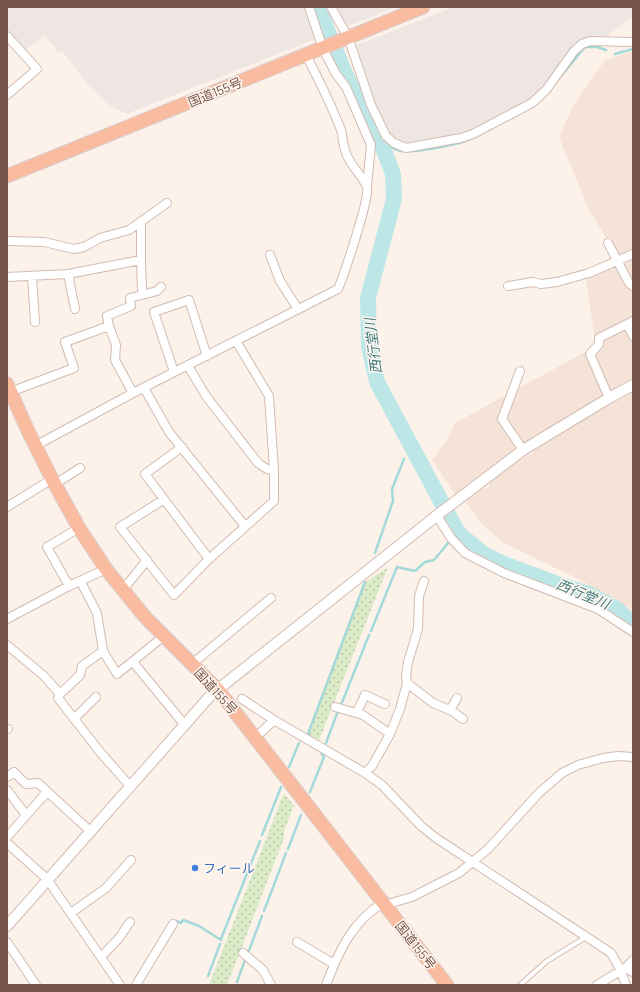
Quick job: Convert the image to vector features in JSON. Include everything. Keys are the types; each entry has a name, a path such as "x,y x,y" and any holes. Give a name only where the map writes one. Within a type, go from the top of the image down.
{"highway":[{"name":"国道155号","path":"7,176 306,56 423,7"},
{"name":"国道155号","path":"9,388 35,446 79,528 122,591 218,690 447,985"}],"street":[{"path":"35,446 133,393 338,289 361,220 367,196 371,144 346,87 336,74 324,48 309,7"},
{"path":"331,7 346,38 369,99 386,136 394,143 406,148 453,140 473,134 532,103 546,90 574,51 582,44 590,41 633,42"},
{"path":"7,36 37,69 7,95"},
{"path":"306,56 332,108 342,132 346,153 353,168 367,186"},
{"path":"8,239 44,242 74,249 84,247 114,233 129,230 167,203"},
{"path":"141,222 142,290"},
{"path":"608,243 629,283 633,286"},
{"path":"508,286 533,282 541,284 557,282 589,273 633,254"},
{"path":"270,255 280,281 298,309"},
{"path":"7,278 68,274 141,260"},
{"path":"68,274 75,309"},
{"path":"32,276 35,322"},
{"path":"133,393 115,360 116,345 107,316 131,306 130,298 157,291 161,287"},
{"path":"174,372 154,312 189,300 207,356"},
{"path":"609,398 590,354 599,344 599,338 630,322 633,336"},
{"path":"9,388 74,368 65,342 109,326"},
{"path":"163,500 120,527 174,595 245,526 274,501 274,470 269,396 236,341"},
{"path":"188,366 206,396 258,462 267,469 274,470"},
{"path":"520,371 502,418 523,450"},
{"path":"7,926 184,724 218,690 438,514 523,450 633,385"},
{"path":"144,388 169,432 245,526"},
{"path":"182,448 145,474 209,560"},
{"path":"7,507 80,468"},
{"path":"438,514 451,538 465,553 504,572 598,609 633,632"},
{"path":"69,586 47,547 79,528"},
{"path":"122,591 147,560"},
{"path":"7,619 69,586 81,582 106,569"},
{"path":"365,773 372,766 390,734 407,683 406,676 408,662 418,629 419,596 424,581"},
{"path":"81,582 97,613 102,651 118,674 164,636"},
{"path":"192,664 271,598"},
{"path":"7,645 44,676 60,694"},
{"path":"102,651 82,666 80,675 60,694 58,698 130,786"},
{"path":"133,662 184,724"},
{"path":"407,683 433,703 450,710 463,719"},
{"path":"357,712 365,695 385,704"},
{"path":"74,719 96,697"},
{"path":"450,710 457,698"},
{"path":"242,699 274,720 365,773 387,790 421,826 611,954 623,969 626,985"},
{"path":"336,707 352,713 357,712 390,734"},
{"path":"255,738 274,720"},
{"path":"326,985 334,964 351,932 360,919 370,910 384,904 412,897 459,873 488,850 539,793 562,773 578,765 602,758 618,756 633,757"},
{"path":"7,777 14,772 26,784 38,783 90,831"},
{"path":"7,790 26,815"},
{"path":"7,837 47,792"},
{"path":"7,843 47,879 120,985"},
{"path":"71,913 106,888 131,860"},
{"path":"101,957 119,938 130,922"},
{"path":"136,985 173,924"},
{"path":"7,942 36,985"},
{"path":"297,942 334,964"},
{"path":"243,953 263,970 271,985"},
{"path":"597,985 623,969 633,960"},
{"path":"623,969 633,972"}],"lane":[{"path":"520,985 547,961 586,937"}],"shaded area":[{"path":"7,7 306,7 315,39 127,114 112,107 89,86 62,51 59,53 44,35 24,50 7,32"},
{"path":"332,7 396,7 346,27"},
{"path":"454,7 633,7 633,16 609,34 609,39 588,40 535,98 460,136 407,145 396,142 387,134 372,104 354,46"},
{"path":"633,51 633,379 568,416 523,445 455,494 432,460 447,441 455,423 596,346 585,274 618,258 587,206 559,137 572,108 598,69 606,60"},
{"path":"633,392 633,610 580,580 502,542 480,522 467,504 467,500 483,488 487,489 491,481 528,454 531,455 535,450 597,411"}],"green space":[{"path":"388,567 319,740 308,734 366,582"},
{"path":"284,793 294,806 284,831 284,838 227,985 209,985"}],"waterway":[{"name":"西行堂川","path":"318,7 341,64 361,108 383,148 393,174 394,199 368,298 369,346 377,382 458,533 483,554 501,563 589,594 617,609 633,624"},
{"path":"556,82 585,47 597,47 606,50"},
{"path":"615,54 633,49"},
{"path":"512,118 533,106"},
{"path":"379,140 395,149 408,151 427,150 448,146 473,138"},
{"path":"375,553 393,501 392,489 404,459"},
{"path":"371,631 397,567 415,571 425,562 434,560 448,543"},
{"path":"308,734 365,582"},
{"path":"341,705 369,635"},
{"path":"326,743 338,711"},
{"path":"289,767 299,743"},
{"path":"310,792 324,757 321,753"},
{"path":"262,835 281,787"},
{"path":"288,849 301,815"},
{"path":"221,939 260,841"},
{"path":"264,911 286,853"},
{"path":"248,953 262,916"},
{"path":"176,921 181,923 183,920 199,926 221,940"},
{"path":"208,976 220,944"},
{"path":"237,982 245,960"}],"place":[{"name":"フィール","path":"195,868"}]}
